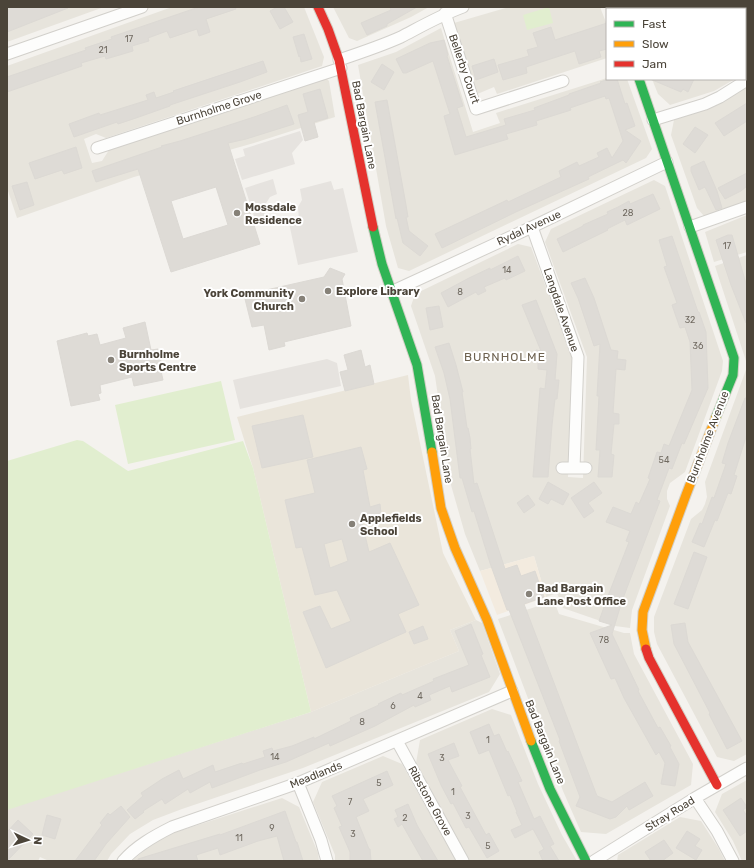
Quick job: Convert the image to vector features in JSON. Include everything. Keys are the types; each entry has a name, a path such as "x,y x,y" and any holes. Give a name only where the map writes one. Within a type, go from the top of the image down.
{"street":[{"path":"7,54 142,7"},
{"name":"Bad Bargain Lane","path":"318,7 328,28 340,64 368,209 382,264 417,365 442,508 455,548 487,620 537,758 550,789 586,861"},
{"name":"Burnholme Grove","path":"97,148 340,64 445,13 463,7"},
{"name":"Bellerby Court","path":"445,13 476,109 563,81"},
{"name":"Burnholme Avenue","path":"639,80 690,227 731,351 734,366 730,382 686,495 643,612 641,622 645,646 649,658 717,785"},
{"path":"653,120 720,98 747,80"},
{"name":"Rydal Avenue","path":"391,292 532,227 667,162"},
{"path":"690,227 747,207"},
{"name":"Langdale Avenue","path":"532,227 578,357 574,468"},
{"path":"562,468 586,468"},
{"name":"Meadlands","path":"123,861 140,845 155,835 172,827 298,783 512,691"},
{"name":"Ribstone Grove","path":"398,741 463,861"},
{"name":"Stray Road","path":"594,861 695,798 747,768"},
{"path":"298,783 321,840 327,861"},
{"path":"695,798 717,831 733,861"}],"shaded area":[{"path":"7,7 104,7 7,42"},
{"path":"172,7 304,7 324,57 322,66 106,138 96,134 84,139 92,163 102,161 109,150 325,77 329,81 335,117 254,143 134,177 17,218 7,188 7,66"},
{"path":"333,7 429,7 411,17 357,41 349,38"},
{"path":"509,7 600,7 606,22 606,58 497,94 494,87 475,95 454,23"},
{"path":"747,7 747,72 746,8 624,8"},
{"path":"441,28 473,132 500,123 496,113 606,78 606,80 627,80 652,149 646,158 409,271 398,268 386,226 358,65 396,52"},
{"path":"652,80 733,80 714,91 670,105 658,94"},
{"path":"747,87 747,201 704,216 697,208 671,135 674,120 718,104"},
{"path":"300,131 303,140 292,153 295,164 242,180 235,159 245,156 243,149"},
{"path":"273,179 277,194 270,197 263,208 265,216 255,219 245,188"},
{"path":"654,180 665,186 723,361 722,371 685,472 670,483 667,491 667,499 670,506 632,610 630,628 615,626 563,608 557,593 546,597 534,556 480,571 465,534 451,485 435,376 411,306 415,294 518,244 531,247 573,359 568,477 583,478 587,357 545,242 551,229"},
{"path":"331,181 334,190 343,188 358,252 298,265 289,223 299,220 298,207 302,200 300,189"},
{"path":"747,215 747,252 714,262 705,232"},
{"path":"747,255 747,364 715,266"},
{"path":"327,359 337,363 341,386 240,409 233,380"},
{"path":"747,367 747,754 734,761 717,757 657,644 654,632 654,617 691,519 702,510 705,504 707,497 705,482"},
{"name":"Applefields School","path":"408,375 411,400 443,553 476,620 450,630 459,651 311,712 253,468 237,417"},
{"path":"534,556 546,597 497,615 480,571"},
{"path":"554,601 559,614 624,633 630,633 634,654 693,764 691,785 606,834 581,832 563,791 498,619"},
{"path":"476,620 482,623 500,674 489,692 303,768 153,820 130,834 111,854 107,861 49,861 40,857 38,861 7,861 7,809 311,712 459,651 450,630"},
{"path":"492,709 511,715 538,784 562,835 577,861 470,861 416,763 420,740"},
{"path":"383,756 402,764 456,861 335,861 335,855 313,802 322,782"},
{"path":"747,780 747,861 742,861 733,841 715,812 722,794"},
{"path":"282,798 299,807 318,853 319,861 132,861 147,848 167,835"},
{"path":"680,817 701,821 725,861 617,861 618,855"}],"green space":[{"path":"549,7 553,23 527,30 523,15"},
{"path":"221,381 235,440 128,464 115,405"},
{"path":"77,440 83,441 128,471 243,441 253,468 311,712 7,810 7,461"}],"building":[{"path":"7,7 68,7 68,8 7,32"},
{"path":"199,7 235,7 236,9 206,19 210,32 199,36 197,29 170,38 167,31 148,38 149,41 132,46 133,51 106,59 105,56 81,63 82,66 7,92 7,77 86,50 85,48 112,39 111,37"},
{"path":"277,7 284,7 293,22 280,29 270,11"},
{"path":"390,7 417,7 387,24 387,26 367,35 361,23 391,10"},
{"path":"606,23 606,49 599,51 601,57 579,64 575,51 526,67 527,73 503,80 498,65 529,56 527,50 538,47 533,33 551,27 555,40"},
{"path":"304,34 312,59 301,62 293,37"},
{"path":"444,40 447,56 463,106 457,108 466,137 506,125 504,119 535,110 534,108 601,83 600,82 606,80 617,80 625,104 627,103 635,126 625,130 641,141 626,163 623,160 588,177 589,179 518,211 442,248 435,234 507,200 508,202 561,177 559,171 577,162 579,166 599,157 597,153 607,148 612,158 623,141 609,98 606,99 605,96 570,108 571,110 536,121 537,125 506,134 508,139 455,155 444,116 450,114 433,61 403,73 396,59 430,43"},
{"path":"494,59 498,72 476,80 472,66"},
{"path":"263,61 267,72 118,124 117,122 74,137 69,124 99,113 100,115 148,100 146,95 154,92 156,98"},
{"path":"382,64 394,72 384,90 371,82"},
{"path":"652,80 694,80 688,92 683,89 681,92"},
{"path":"320,89 328,118 314,122 318,137 305,141 298,115 308,112 303,94"},
{"path":"387,100 406,205 408,217 406,217 409,231 428,246 420,256 403,243 397,218 396,219 375,102"},
{"path":"747,103 747,121 724,136 715,123"},
{"path":"287,105 294,124 228,143 260,244 171,272 138,169 96,182 92,171 162,147 161,146","holes":["216,187 228,225 183,239 171,201"]},
{"path":"695,127 708,135 695,153 683,144"},
{"path":"76,147 82,168 64,174 62,170 35,179 29,163"},
{"path":"704,161 717,191 722,208 716,210 705,187 699,190 691,171 691,167"},
{"path":"747,173 747,186 741,191 725,199 718,188"},
{"path":"27,182 34,205 20,210 12,186"},
{"path":"653,194 660,209 627,225 625,220 563,252 557,239 608,214 607,212 629,201 630,204"},
{"path":"732,235 747,287 747,323 731,285 716,240"},
{"path":"672,236 706,332 708,388 684,444 682,443 672,469 669,468 657,500 660,501 622,601 612,634 639,690 638,691 658,728 660,727 671,746 670,747 679,764 675,786 661,784 665,763 659,752 656,755 624,698 615,678 611,679 590,633 612,625 599,621 629,542 626,541 630,531 606,522 613,507 631,514 636,502 639,504 650,479 648,478 657,452 661,453 664,444 669,446 692,390 690,342 685,327 680,328 672,305 677,303 664,267 667,266 659,240"},
{"path":"518,256 525,271 506,280 505,278 484,287 486,291 478,295 476,292 448,307 441,293 469,278 490,268 490,270"},
{"path":"330,268 345,274 342,279 351,326 284,342 285,346 269,350 264,325 252,327 244,295 324,277"},
{"path":"585,278 594,298 611,350 618,351 617,359 626,360 625,370 616,369 613,413 619,414 619,424 614,424 611,454 614,455 612,477 598,477 600,450 596,450 600,344 594,346 578,298 571,283"},
{"path":"536,300 557,354 555,380 559,380 552,425 548,477 533,477 540,388 545,389 547,370 538,369 538,360 535,360 536,350 541,351 522,305"},
{"path":"439,306 443,327 430,330 426,308"},
{"name":"Burnholme Sports Centre","path":"145,322 151,350 158,349 163,370 161,371 163,380 134,386 132,377 100,385 101,393 98,394 100,400 71,406 57,341 87,333 88,336 97,334 100,345 126,338 123,328"},
{"path":"449,343 463,392 467,428 470,438 474,484 477,483 505,569 517,565 521,576 535,571 544,597 524,604 597,796 612,802 645,782 653,796 629,810 627,806 616,817 610,819 576,806 580,797 559,741 560,740 509,610 507,610 490,563 474,511 472,512 462,478 460,478 450,399 444,373 435,347"},
{"path":"361,350 365,367 370,365 374,384 345,391 340,372 348,370 344,355"},
{"path":"745,398 747,398 747,434 734,475 737,476 731,494 728,493 717,521 715,520 704,547 692,542 700,523 702,524 712,497 714,498 726,464 722,463 728,443"},
{"path":"303,415 313,457 262,468 252,426"},
{"path":"361,447 367,469 363,470 370,507 380,504 381,513 361,518 369,552 390,543 419,605 398,614 406,632 326,668 303,612 320,606 331,629 351,621 337,590 315,595 302,547 296,548 285,500 315,493 307,460","holes":["342,539 348,561 330,568 324,544"]},
{"path":"548,482 569,494 563,505 551,499 548,504 539,499"},
{"path":"594,482 602,493 588,503 594,511 584,518 571,498"},
{"path":"528,495 535,505 524,513 517,503"},
{"path":"694,552 707,557 688,609 674,604"},
{"path":"685,623 688,642 742,741 727,749 674,644 671,625"},
{"path":"471,624 490,677 452,692 450,686 429,695 431,700 415,707 414,705 375,726 330,746 329,743 286,762 212,788 210,782 190,793 188,789 165,804 162,799 143,811 144,812 135,819 127,810 143,796 141,793 179,770 183,779 213,765 215,772 265,757 263,751 272,748 273,751 292,746 314,737 314,739 351,721 350,718 401,693 402,695 434,681 433,679 469,665 455,631"},
{"path":"423,626 428,639 414,644 409,632"},
{"path":"489,724 494,736 499,734 507,752 508,751 522,781 518,782 534,819 540,816 554,844 550,846 559,861 543,861 539,852 544,849 533,829 515,838 511,830 522,825 510,795 508,796 489,750 479,754 470,732"},
{"path":"454,743 459,756 448,760 462,786 460,787 486,835 489,833 499,851 487,858 469,827 466,828 453,803 451,804 428,754"},
{"path":"387,771 393,785 363,799 369,811 356,817 370,849 371,861 350,861 350,852 339,827 342,826 334,808 337,806 332,796"},
{"path":"741,798 747,807 743,810 747,816 747,831 740,836 723,810"},
{"path":"408,804 417,825 438,861 423,861 402,824 398,827 394,819 398,817 395,810"},
{"path":"121,806 130,817 106,844 94,861 75,861 102,825 100,823 108,813 110,815"},
{"path":"285,811 303,861 284,861 277,836 258,841 220,855 218,848 196,855 198,861 138,861 138,859 220,835"},
{"path":"47,815 61,819 55,839 42,835"},
{"path":"18,820 33,834 7,861 7,832"},
{"path":"687,831 700,839 695,846 702,850 696,860 676,848"},
{"path":"664,840 673,853 662,861 651,861 645,852"}],"traffic: fast":[{"path":"639,80 734,358 733,375 716,417"},
{"path":"373,227 382,264 417,365 432,452"},
{"path":"531,741 550,789 586,861"}],"traffic: slow":[{"path":"646,649 642,630 643,612 716,417"},
{"path":"432,452 441,508 455,548 487,620 531,741"}],"traffic: jam":[{"path":"318,7 339,60 373,227"},
{"path":"646,649 649,658 717,785"}],"place":[{"name":"Mossdale Residence","path":"237,213"},
{"name":"Explore Library","path":"328,291"},
{"name":"York Community Church","path":"302,299"},
{"name":"Burnholme Sports Centre","path":"111,360"},
{"name":"Applefields School","path":"352,524"},
{"name":"Bad Bargain Lane Post Office","path":"529,594"}],"district":[{"name":"BURNHOLME","path":"505,357"}]}
